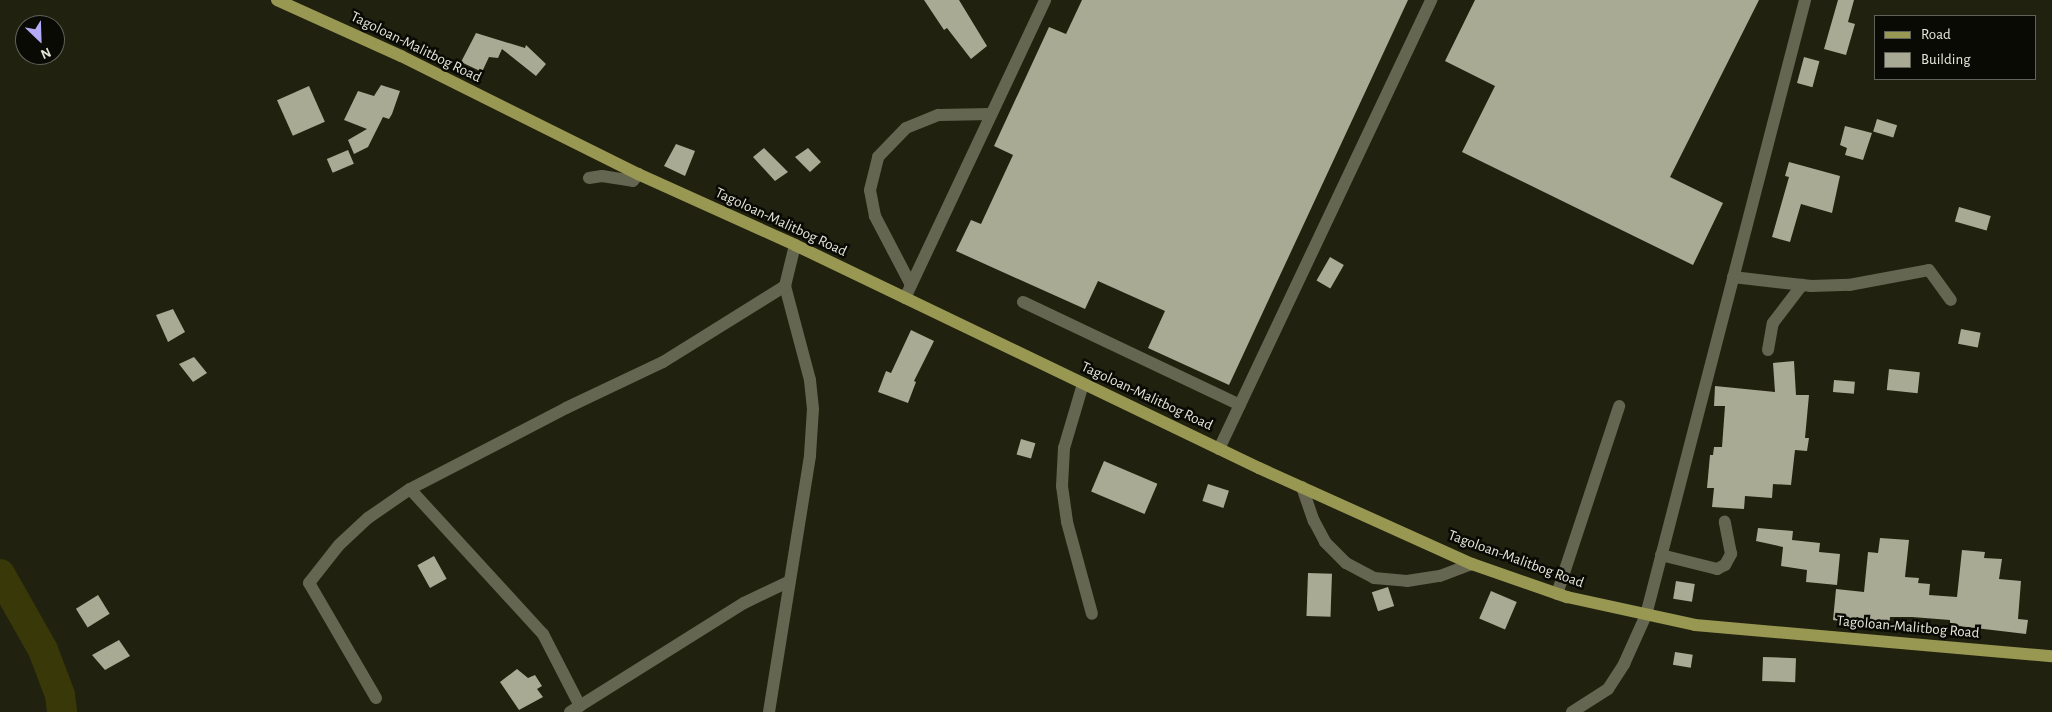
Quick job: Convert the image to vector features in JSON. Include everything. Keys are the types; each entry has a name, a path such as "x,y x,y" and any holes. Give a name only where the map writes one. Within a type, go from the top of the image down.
{"main road":[{"name":"Tagoloan-Malitbog Road","path":"277,0 401,56 638,174 795,245 1302,487 1472,564 1557,594 1694,625 2052,656"}],"street":[{"path":"905,298 1046,0"},
{"path":"1219,448 1431,0"},
{"path":"1572,712 1608,689 1624,664 1646,615 1805,0"},
{"path":"911,285 875,216 870,190 878,156 906,128 939,115 992,114"},
{"path":"589,178 602,176 633,181 638,174"},
{"path":"769,712 788,582 810,455 813,409 810,380 785,286 795,245"},
{"path":"1733,277 1802,285 1848,285 1929,270 1951,300"},
{"path":"1768,350 1773,324 1802,285"},
{"path":"376,698 309,583 357,529 410,489 566,408 663,362 785,286"},
{"path":"1023,302 1240,405"},
{"path":"1083,384 1064,448 1062,486 1092,614"},
{"path":"1557,594 1620,406"},
{"path":"1302,487 1314,521 1325,542 1346,563 1374,578 1408,581 1440,576 1472,564"},
{"path":"410,489 543,634 575,709 744,603 788,582"},
{"path":"1661,555 1716,569 1725,565 1731,554 1726,522"}],"building":[{"path":"924,0 959,0 987,46 971,59 947,28 944,30"},
{"path":"1082,0 1408,0 1229,385 1148,348 1165,311 1098,281 1085,309 956,251 971,220 981,224 1013,155 994,146 1049,27 1066,34"},
{"path":"1475,0 1759,0 1670,177 1723,203 1693,265 1462,152 1495,86 1445,61"},
{"path":"1838,0 1854,0 1848,22 1855,24 1846,55 1824,49"},
{"path":"476,33 525,48 526,45 546,64 536,76 502,49 498,58 489,57 482,72 461,62"},
{"path":"1804,57 1819,61 1812,87 1797,83"},
{"path":"381,85 400,91 392,114 389,119 383,117 368,147 354,154 348,140 367,129 344,120 358,91 374,96"},
{"path":"309,86 325,122 293,136 277,100"},
{"path":"1877,119 1897,125 1893,138 1873,131"},
{"path":"1845,126 1872,133 1863,160 1845,155 1847,148 1840,145"},
{"path":"676,144 695,151 685,176 664,166"},
{"path":"764,148 788,172 775,181 753,157"},
{"path":"808,148 821,162 810,172 795,157"},
{"path":"348,150 354,164 333,173 327,159"},
{"path":"1789,162 1840,176 1832,213 1801,204 1790,242 1772,237 1789,177 1785,176"},
{"path":"1959,207 1991,216 1987,231 1955,221"},
{"path":"1330,257 1344,265 1330,288 1316,280"},
{"path":"173,309 185,332 168,342 156,315"},
{"path":"1961,329 1981,333 1978,348 1958,344"},
{"path":"911,330 934,341 914,381 916,382 908,403 878,392 886,371 891,373"},
{"path":"194,357 207,373 193,382 179,364"},
{"path":"1794,361 1796,395 1809,395 1805,438 1809,438 1807,451 1795,450 1791,485 1773,484 1772,498 1745,496 1744,509 1712,507 1714,488 1707,488 1710,455 1713,455 1714,447 1722,447 1725,406 1714,406 1715,386 1775,392 1773,363"},
{"path":"1889,369 1920,372 1918,393 1887,390"},
{"path":"1834,380 1855,382 1854,394 1833,392"},
{"path":"1021,439 1035,443 1031,459 1017,454"},
{"path":"1104,461 1157,484 1144,514 1091,491"},
{"path":"1208,484 1229,491 1223,508 1202,501"},
{"path":"1758,528 1793,531 1792,540 1820,543 1819,552 1840,554 1837,585 1806,582 1807,570 1781,566 1783,547 1756,541"},
{"path":"1880,538 1909,540 1905,577 1919,578 1918,583 1930,584 1929,595 1957,597 1962,550 1985,552 1984,558 2002,559 1999,579 2021,581 2018,619 2028,620 2026,634 1950,625 1950,620 1912,617 1890,617 1889,628 1833,620 1836,589 1864,592 1868,552 1878,553"},
{"path":"434,556 447,579 430,588 417,565"},
{"path":"1308,573 1332,574 1330,617 1306,616"},
{"path":"1676,581 1695,584 1692,602 1673,599"},
{"path":"1388,587 1394,606 1378,611 1372,592"},
{"path":"1491,591 1517,602 1505,630 1479,619"},
{"path":"98,595 110,614 88,627 76,609"},
{"path":"119,640 130,656 105,670 92,655"},
{"path":"1675,652 1693,655 1691,668 1673,665"},
{"path":"1763,657 1796,658 1795,682 1762,681"},
{"path":"517,669 528,678 535,675 542,686 537,689 543,697 519,710 500,682"}],"waterway":[{"path":"0,574 43,650 60,695 62,712"}]}
